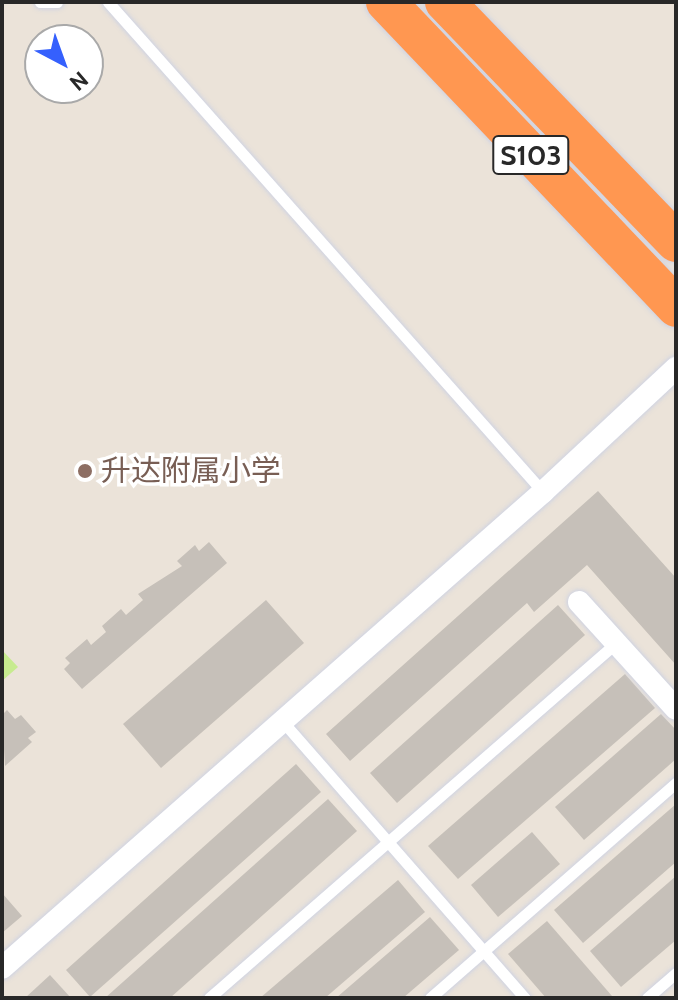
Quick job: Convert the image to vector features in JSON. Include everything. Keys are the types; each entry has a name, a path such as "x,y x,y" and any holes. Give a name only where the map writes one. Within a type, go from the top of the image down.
{"highway":[{"name":"S103","path":"386,2 676,307"},
{"name":"S103","path":"445,2 676,242"}],"street":[{"path":"2,968 284,723 543,492 676,368"},
{"path":"579,602 676,709"}],"lane":[{"path":"40,2 57,2"},
{"path":"108,2 543,492"},
{"path":"209,998 616,643"},
{"path":"284,723 525,998"},
{"path":"430,998 676,783"},
{"path":"647,998 676,973"}],"green space":[{"path":"2,650 18,667 2,681"}],"building":[{"path":"598,491 676,578 676,665 587,565 534,612 527,603 350,761 326,734"},
{"path":"209,542 227,563 82,689 64,669 70,663 65,658 87,639 91,645 106,632 102,626 121,609 126,615 143,600 138,594 182,566 177,561 195,545 199,551"},
{"path":"266,600 304,643 161,768 123,724"},
{"path":"558,605 585,635 397,803 370,773"},
{"path":"625,674 655,708 458,879 428,846"},
{"path":"7,710 15,719 21,715 36,732 28,738 32,742 5,766 2,715"},
{"path":"661,714 676,730 676,759 584,840 555,807"},
{"path":"296,764 321,792 90,997 66,970"},
{"path":"328,799 357,831 170,998 105,998"},
{"path":"676,804 676,862 583,943 554,910"},
{"path":"532,832 560,864 498,917 471,885"},
{"path":"676,876 676,940 621,987 590,951"},
{"path":"398,880 425,912 325,998 260,998"},
{"path":"2,893 22,916 2,933"},
{"path":"430,917 459,950 403,998 336,998"},
{"path":"547,921 612,996 546,998 508,954"},
{"path":"50,975 71,998 25,998"}],"place":[{"name":"升达附属小学","path":"85,471"}]}
